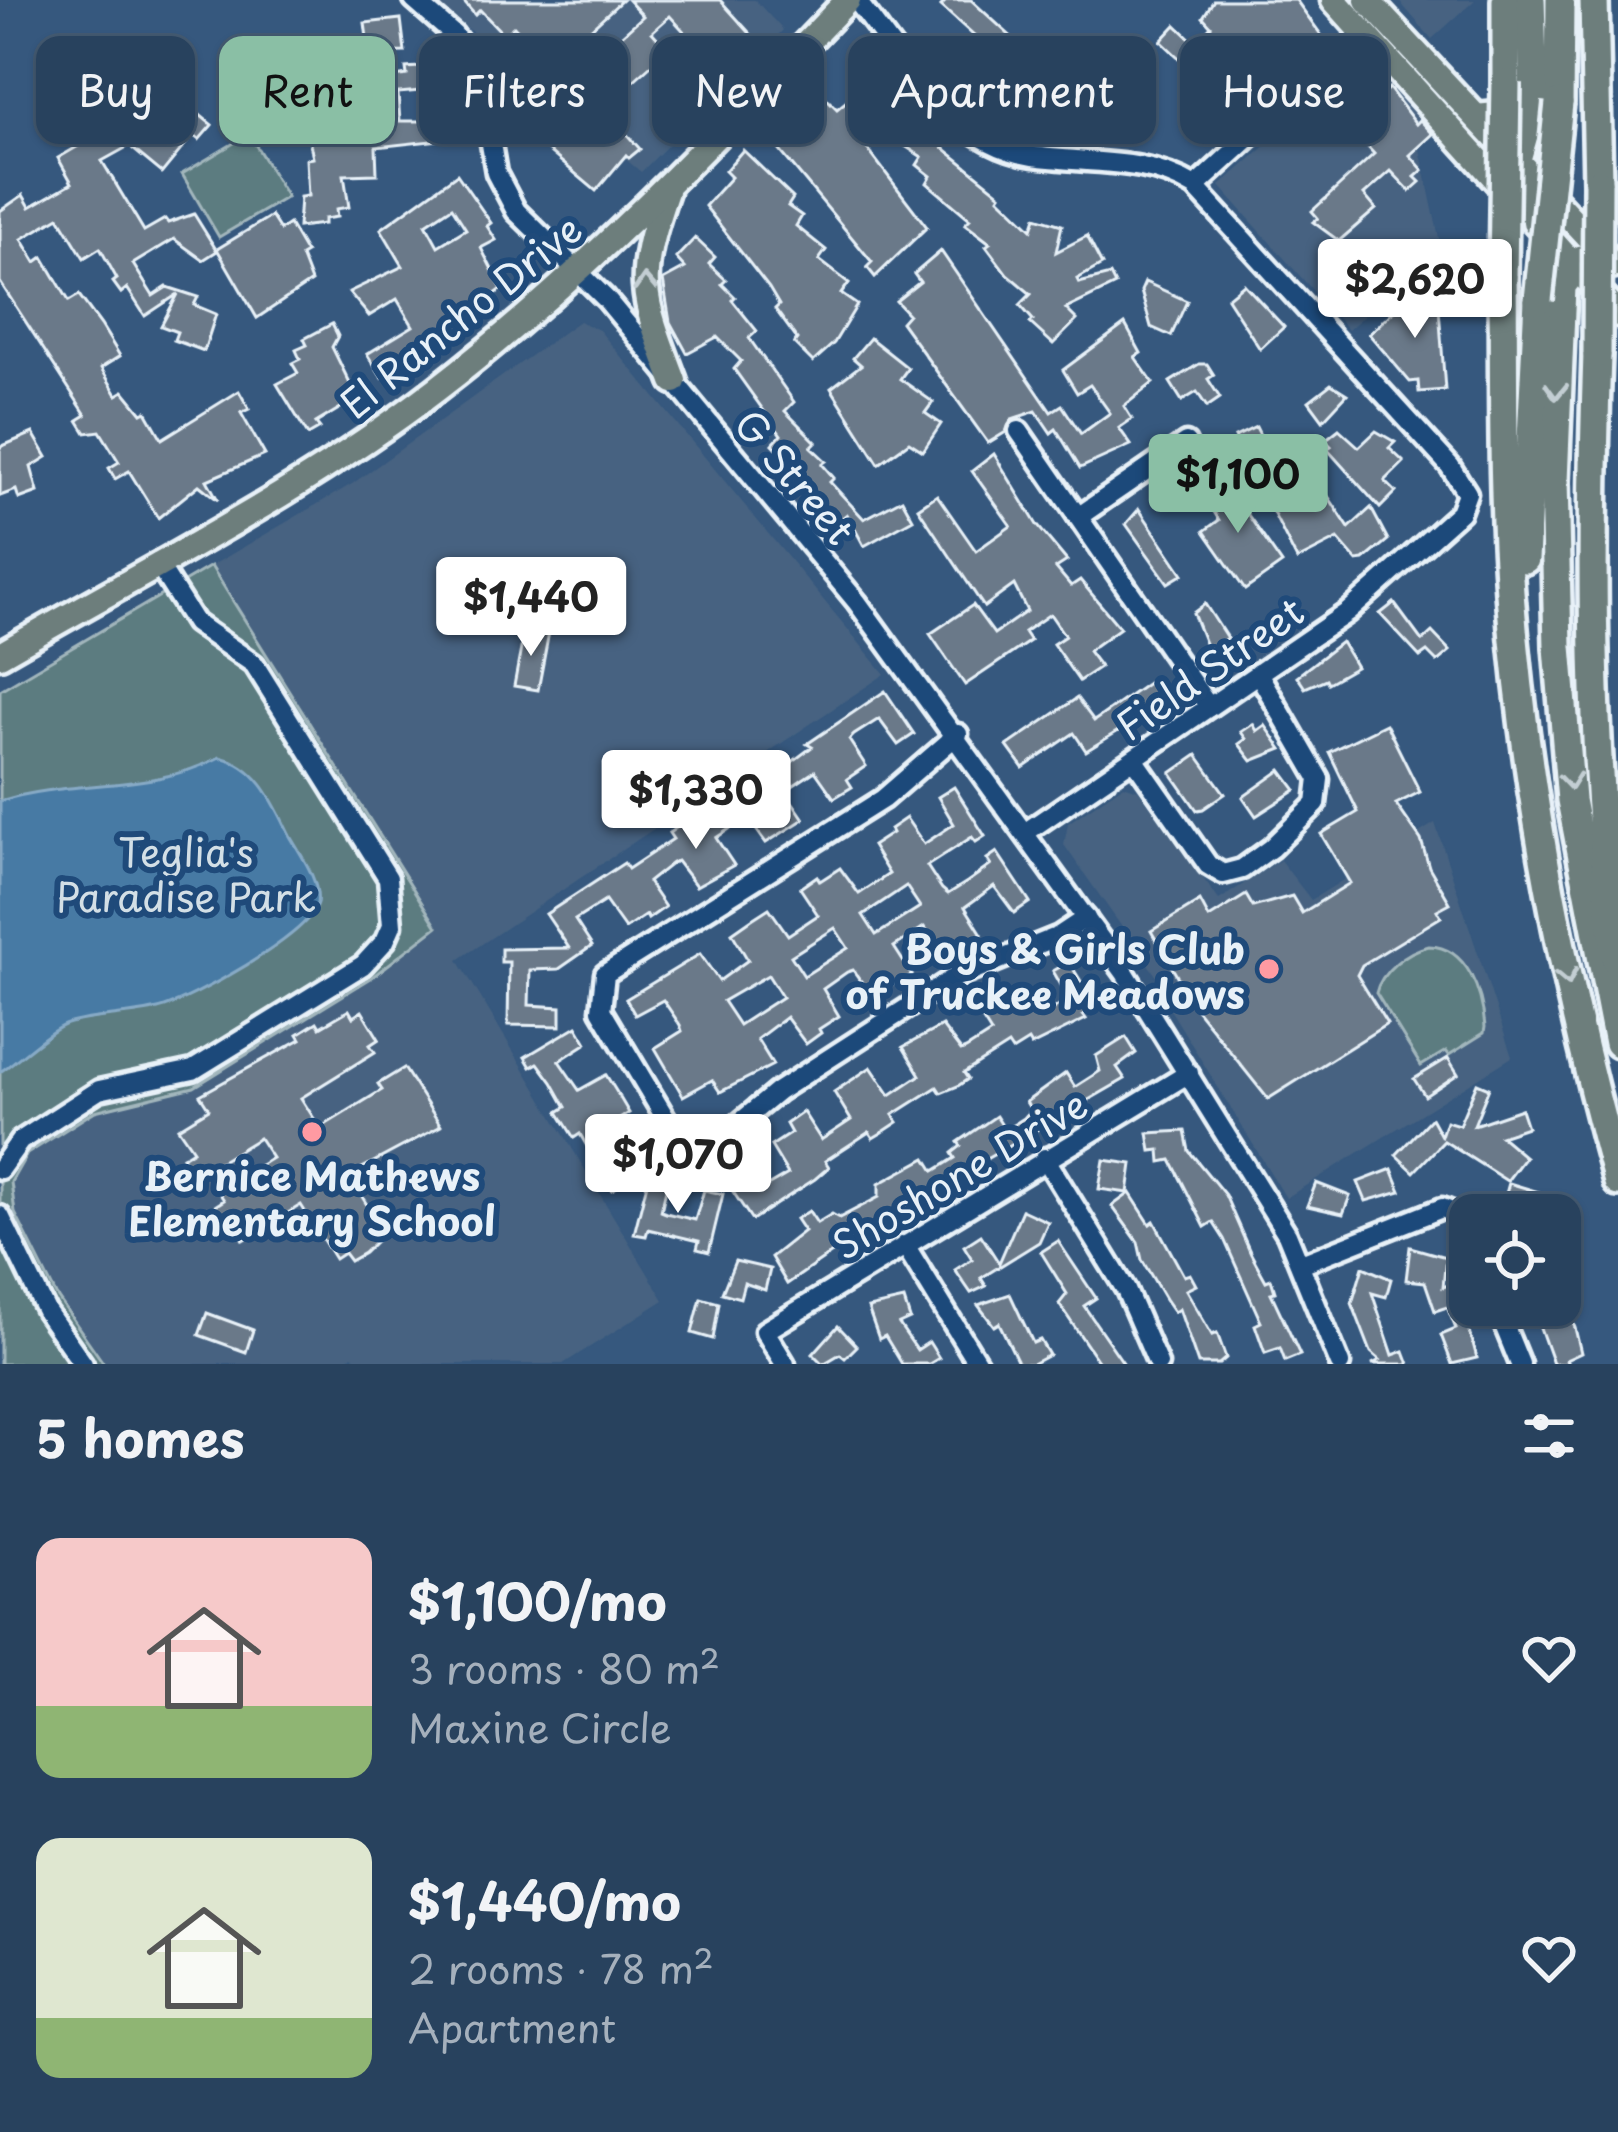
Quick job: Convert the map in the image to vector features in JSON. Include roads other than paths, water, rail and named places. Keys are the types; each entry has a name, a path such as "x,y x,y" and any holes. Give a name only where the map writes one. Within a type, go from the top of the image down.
{"highway":[{"path":"1506,0 1503,275 1510,591 1523,726 1546,862 1590,1083 1618,1182"},
{"path":"1521,207 1514,187 1516,155 1534,100 1532,0"},
{"path":"1546,862 1524,546 1538,300 1559,104 1560,0"},
{"path":"1594,0 1598,354 1592,676 1598,805 1618,976"},
{"path":"1480,118 1503,116 1521,103 1533,48"},
{"path":"1616,266 1590,257 1574,266 1562,286 1558,647 1571,800 1618,1042"}],"main road":[{"name":"El Rancho Drive","path":"0,655 374,434 479,356 579,272 852,0"},
{"path":"1334,0 1618,314"},
{"path":"1370,2 1616,266"},
{"path":"669,184 642,275 646,306 674,381"}],"street":[{"name":"G Street","path":"414,0 454,34 478,68 488,106 490,150 505,194 674,381 857,602 958,734 1144,1002 1301,1264 1340,1364"},
{"path":"852,0 935,100 973,134 1021,153 1141,166 1196,187 1363,33"},
{"name":"Field Street","path":"1026,832 1348,612 1460,512 1467,494 1450,466 1196,187"},
{"path":"1019,431 1208,707"},
{"path":"1078,517 1186,443"},
{"path":"0,1169 20,1141 99,1090 193,1070 346,976 374,956 392,925 388,878 259,670 195,623 157,563"},
{"path":"1134,759 1208,865 1221,874 1242,869 1316,804 1318,779 1258,674"},
{"path":"958,734 883,799 605,974 601,1010 675,1132 696,1143 719,1140 777,1092 952,979 1058,936 1086,918"},
{"name":"Shoshone Drive","path":"785,1364 765,1331 1189,1073"},
{"path":"1045,1158 1126,1290 1158,1364"},
{"path":"1301,1264 1432,1211 1449,1210"},
{"path":"0,1216 46,1311 83,1364"},
{"path":"905,1245 978,1364"},
{"path":"1505,1326 1520,1364"}],"place":[{"name":"Boys & Girls Club of Truckee Meadows","path":"1269,969"},
{"name":"Bernice Mathews Elementary School","path":"312,1132"}],"park label":[{"name":"Teglia's Paradise Park","path":"186,872"}]}
